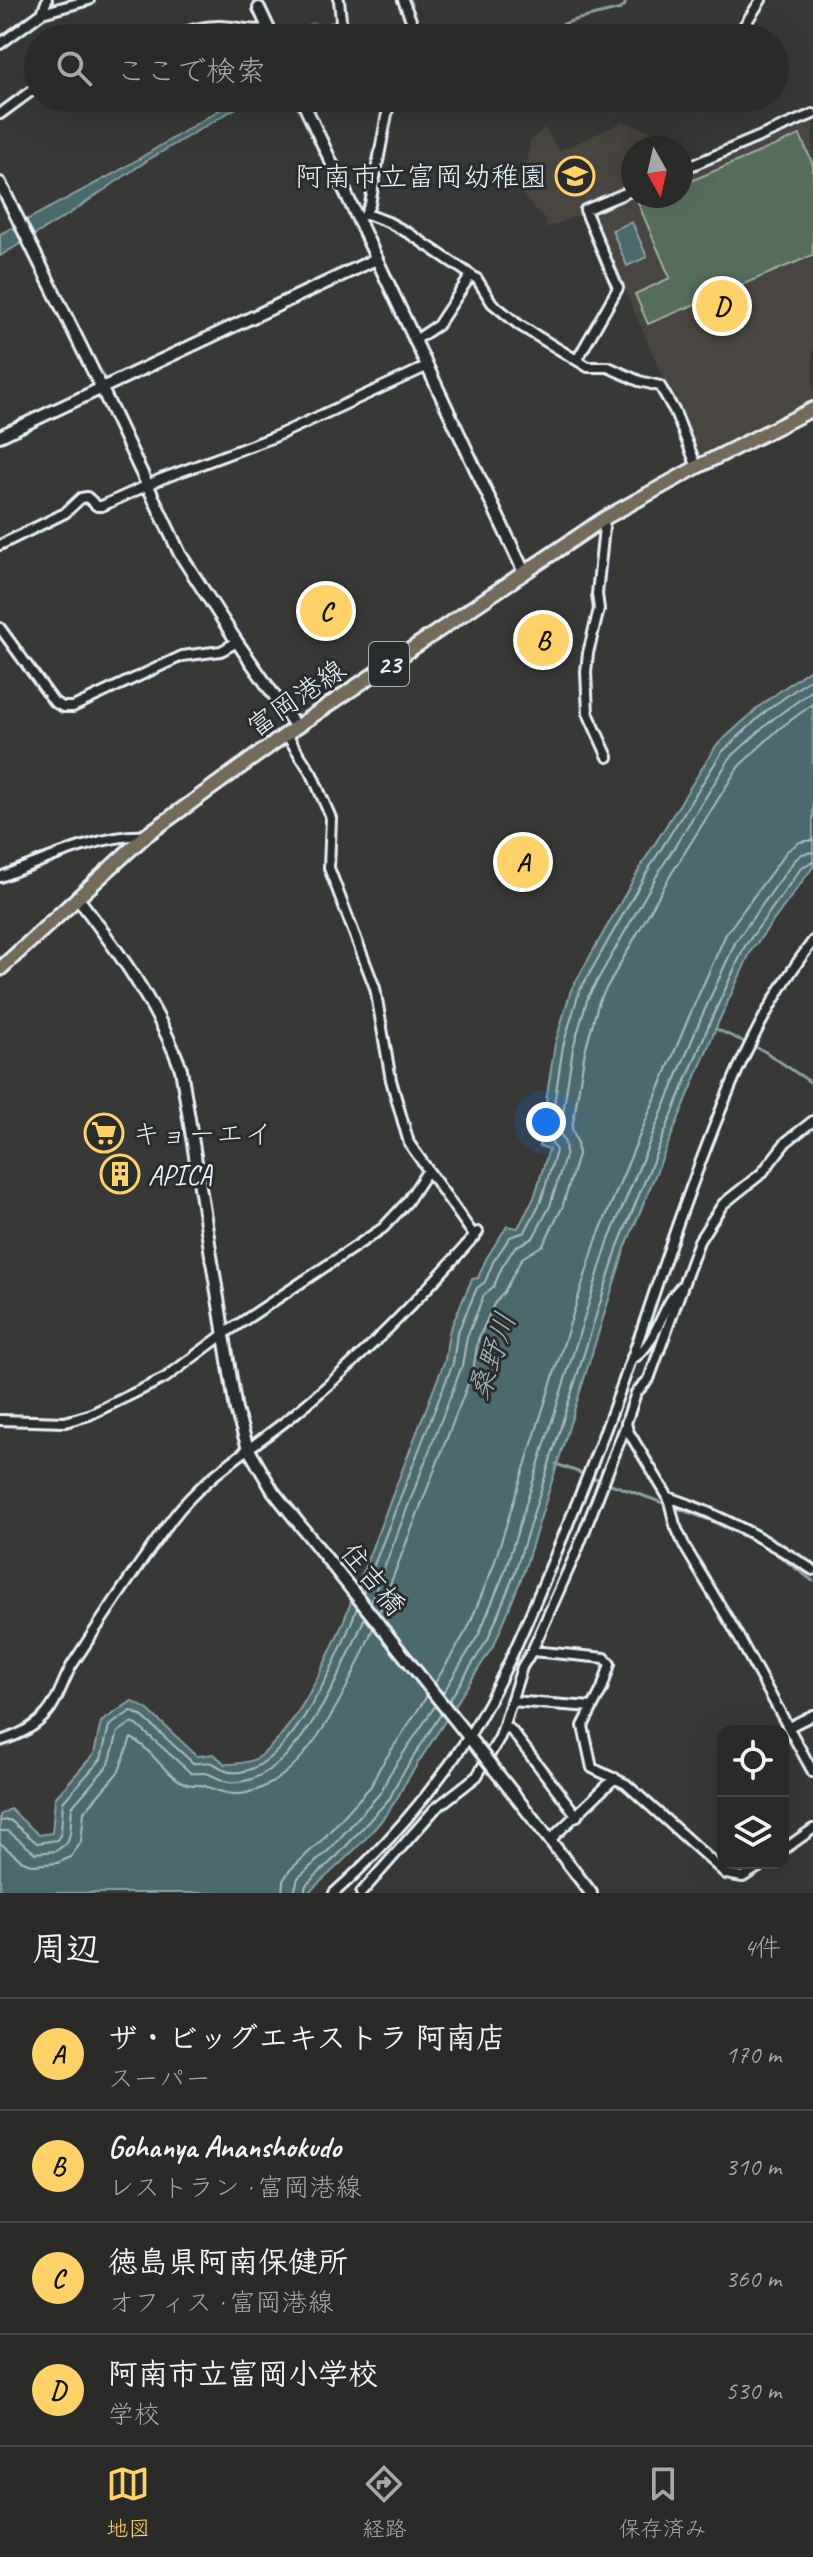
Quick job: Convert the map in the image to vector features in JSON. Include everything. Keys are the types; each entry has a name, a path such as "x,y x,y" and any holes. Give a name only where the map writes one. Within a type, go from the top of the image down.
{"main road":[{"name":"富岡港線","path":"0,969 145,836 291,730 605,518 697,467 813,409"}],"street":[{"path":"42,13 47,0"},
{"path":"27,24 42,13 89,0"},
{"path":"339,0 339,24"},
{"path":"403,0 411,20"},
{"path":"745,24 761,0"},
{"path":"259,8 266,24"},
{"path":"0,44 24,26"},
{"path":"0,114 24,96"},
{"path":"308,112 362,216 376,259 524,572"},
{"path":"362,216 387,112"},
{"path":"693,165 813,114"},
{"path":"0,183 180,554 291,730 312,774 331,818 329,868 375,988 391,1080 404,1130 409,1143 476,1234 423,1293 338,1375 250,1451 215,1475 175,1515 68,1673 49,1712 30,1728 0,1741"},
{"path":"577,360 618,288 585,210 621,195"},
{"path":"362,216 388,222 410,234 477,279 492,303 513,320 588,367 608,367 639,381 660,386 675,412 697,467"},
{"path":"0,436 376,259"},
{"path":"414,341 438,325 471,275"},
{"path":"0,545 65,513 81,498 87,497 97,506 102,506 147,485 274,437 426,367"},
{"path":"605,518 597,594 599,609 586,672 588,713 608,757"},
{"path":"0,628 54,702 63,707 73,707 182,656 221,651 237,642"},
{"path":"0,877 101,841 131,835 145,836"},
{"name":"住吉橋","path":"77,897 135,974 163,1023 181,1069 236,1410 250,1451 288,1510 591,1893"},
{"path":"334,1893 360,1870 435,1782 531,1613 584,1487 632,1359 663,1262 734,1074 766,1010 813,941"},
{"path":"361,1893 435,1809 477,1776 500,1737 522,1667 532,1651 600,1493 636,1393 649,1379 699,1241 723,1204 762,1173 786,1142 813,1121"},
{"path":"0,1420 65,1422 89,1415 165,1378 224,1334 383,1228 407,1202 428,1170"},
{"path":"632,1359 639,1355 674,1292 683,1284"},
{"path":"626,1423 633,1442 669,1503 685,1547 788,1725"},
{"path":"669,1503 720,1516 813,1570"},
{"path":"532,1651 605,1658 610,1670 583,1726 592,1768 626,1784 717,1866"},
{"path":"511,1701 592,1707"},
{"path":"813,1715 789,1727 813,1772"},
{"path":"504,1726 511,1730 577,1816"},
{"path":"550,1840 615,1778"},
{"path":"789,1846 813,1829"},
{"path":"720,1869 726,1874 743,1877 756,1869"}],"shaded area":[{"path":"813,119 813,399 697,456 591,212 621,200 621,208 693,208 693,170"},
{"name":"阿南市立富岡幼稚園","path":"623,122 668,136 621,136 621,191 581,208 582,214 547,228 545,219 511,184 526,167 530,141 545,127 559,151"}],"green space":[{"path":"800,135 813,165 813,255 648,324 635,294 670,278 640,208 693,208 693,180"}],"water":[{"path":"216,112 229,112 148,160 0,256 0,234 117,172"},
{"path":"632,222 647,257 627,266 612,230"},
{"name":"桑野川","path":"813,667 813,867 751,951 625,1248 522,1577 495,1643 396,1800 362,1843 308,1893 0,1893 0,1815 10,1809 39,1835 52,1833 55,1798 94,1754 101,1722 132,1701 148,1710 197,1756 214,1754 225,1764 248,1762 260,1756 297,1713 342,1625 445,1360 449,1332 472,1279 478,1278 507,1226 518,1228 534,1198 549,1149 539,1146 555,1044 571,990 644,861 716,746 761,705"}],"waterway":[{"path":"563,24 621,9 625,0"},
{"path":"328,24 334,24"},
{"path":"716,1029 764,1051 813,1084"},
{"path":"556,1464 707,1519 770,1549 813,1581"}],"place":[{"name":"阿南市立富岡幼稚園","path":"575,176"},
{"name":"阿南市立富岡小学校","path":"722,306"},
{"name":"徳島県阿南保健所","path":"326,611"},
{"name":"Gohanya Ananshokudo","path":"543,640"},
{"name":"ザ・ビッグエキストラ 阿南店","path":"523,862"},
{"name":"キョーエイ","path":"104,1133"},
{"name":"APICA","path":"120,1174"}]}
